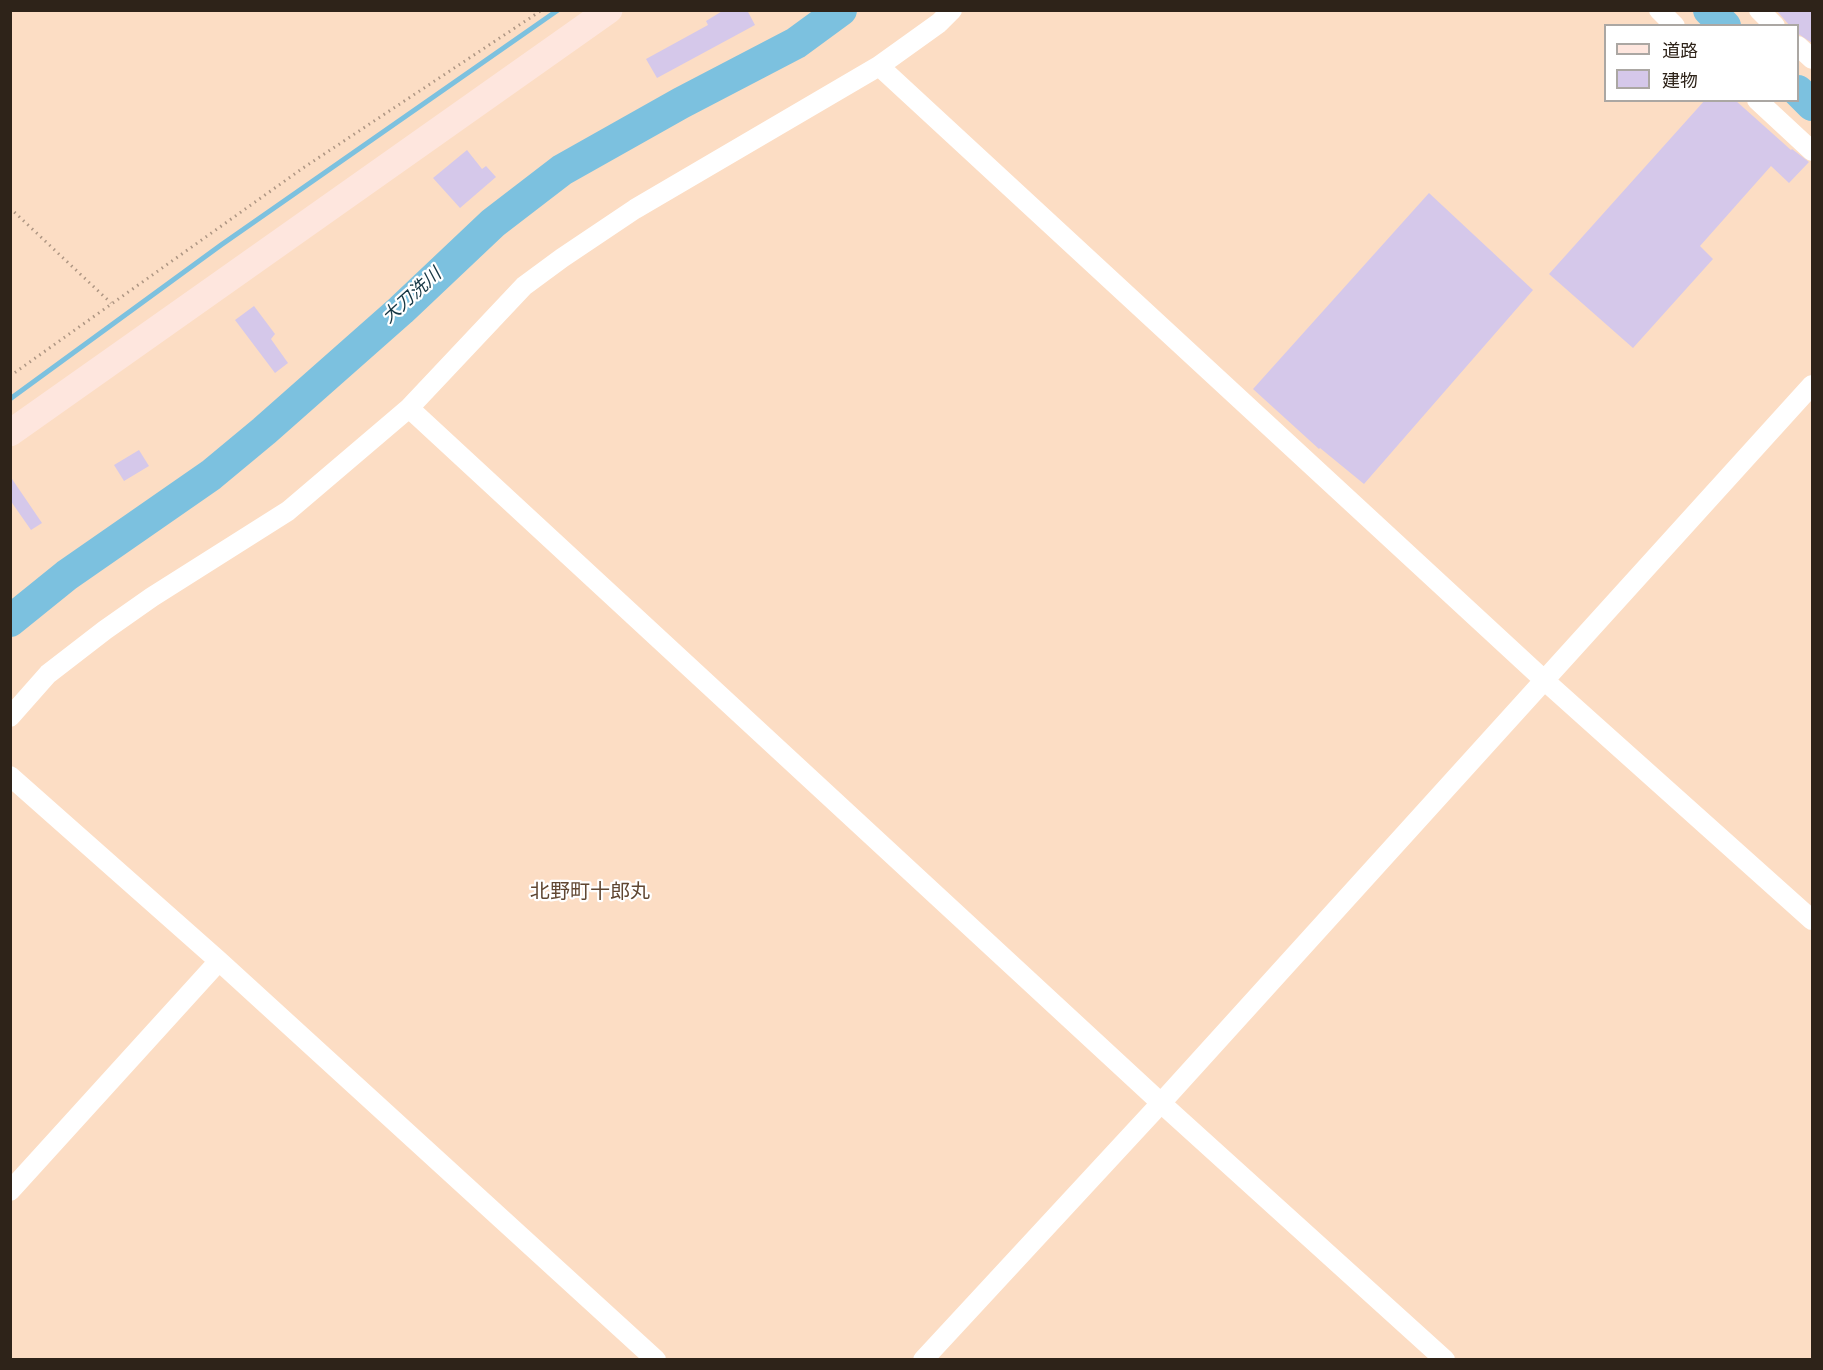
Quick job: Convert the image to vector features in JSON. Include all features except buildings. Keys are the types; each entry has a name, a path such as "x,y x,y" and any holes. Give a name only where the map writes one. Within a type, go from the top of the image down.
{"street":[{"path":"10,433 609,10"},
{"path":"10,717 56,668 152,597 288,511 409,408 524,286 635,208 879,66 939,23 952,10"},
{"path":"1659,10 1673,24"},
{"path":"1759,10 1774,24"},
{"path":"1799,48 1812,59"},
{"path":"879,66 1544,680 1812,920"},
{"path":"1759,102 1812,151"},
{"path":"923,1359 1161,1102 1812,385"},
{"path":"409,408 1161,1102 1445,1359"},
{"path":"10,776 219,962 656,1359"},
{"path":"10,1191 219,962"}],"path":[{"path":"10,376 303,168 542,10"},
{"path":"10,208 111,303"}],"waterway":[{"path":"10,399 221,245 558,10"},
{"name":"大刀洗川","path":"10,621 67,575 211,475 401,310 493,223 562,170 681,103 796,43 841,10"},
{"path":"1709,10 1723,24"},
{"path":"1799,92 1812,105"}],"district":[{"name":"北野町十郎丸","path":"590,892"}]}
